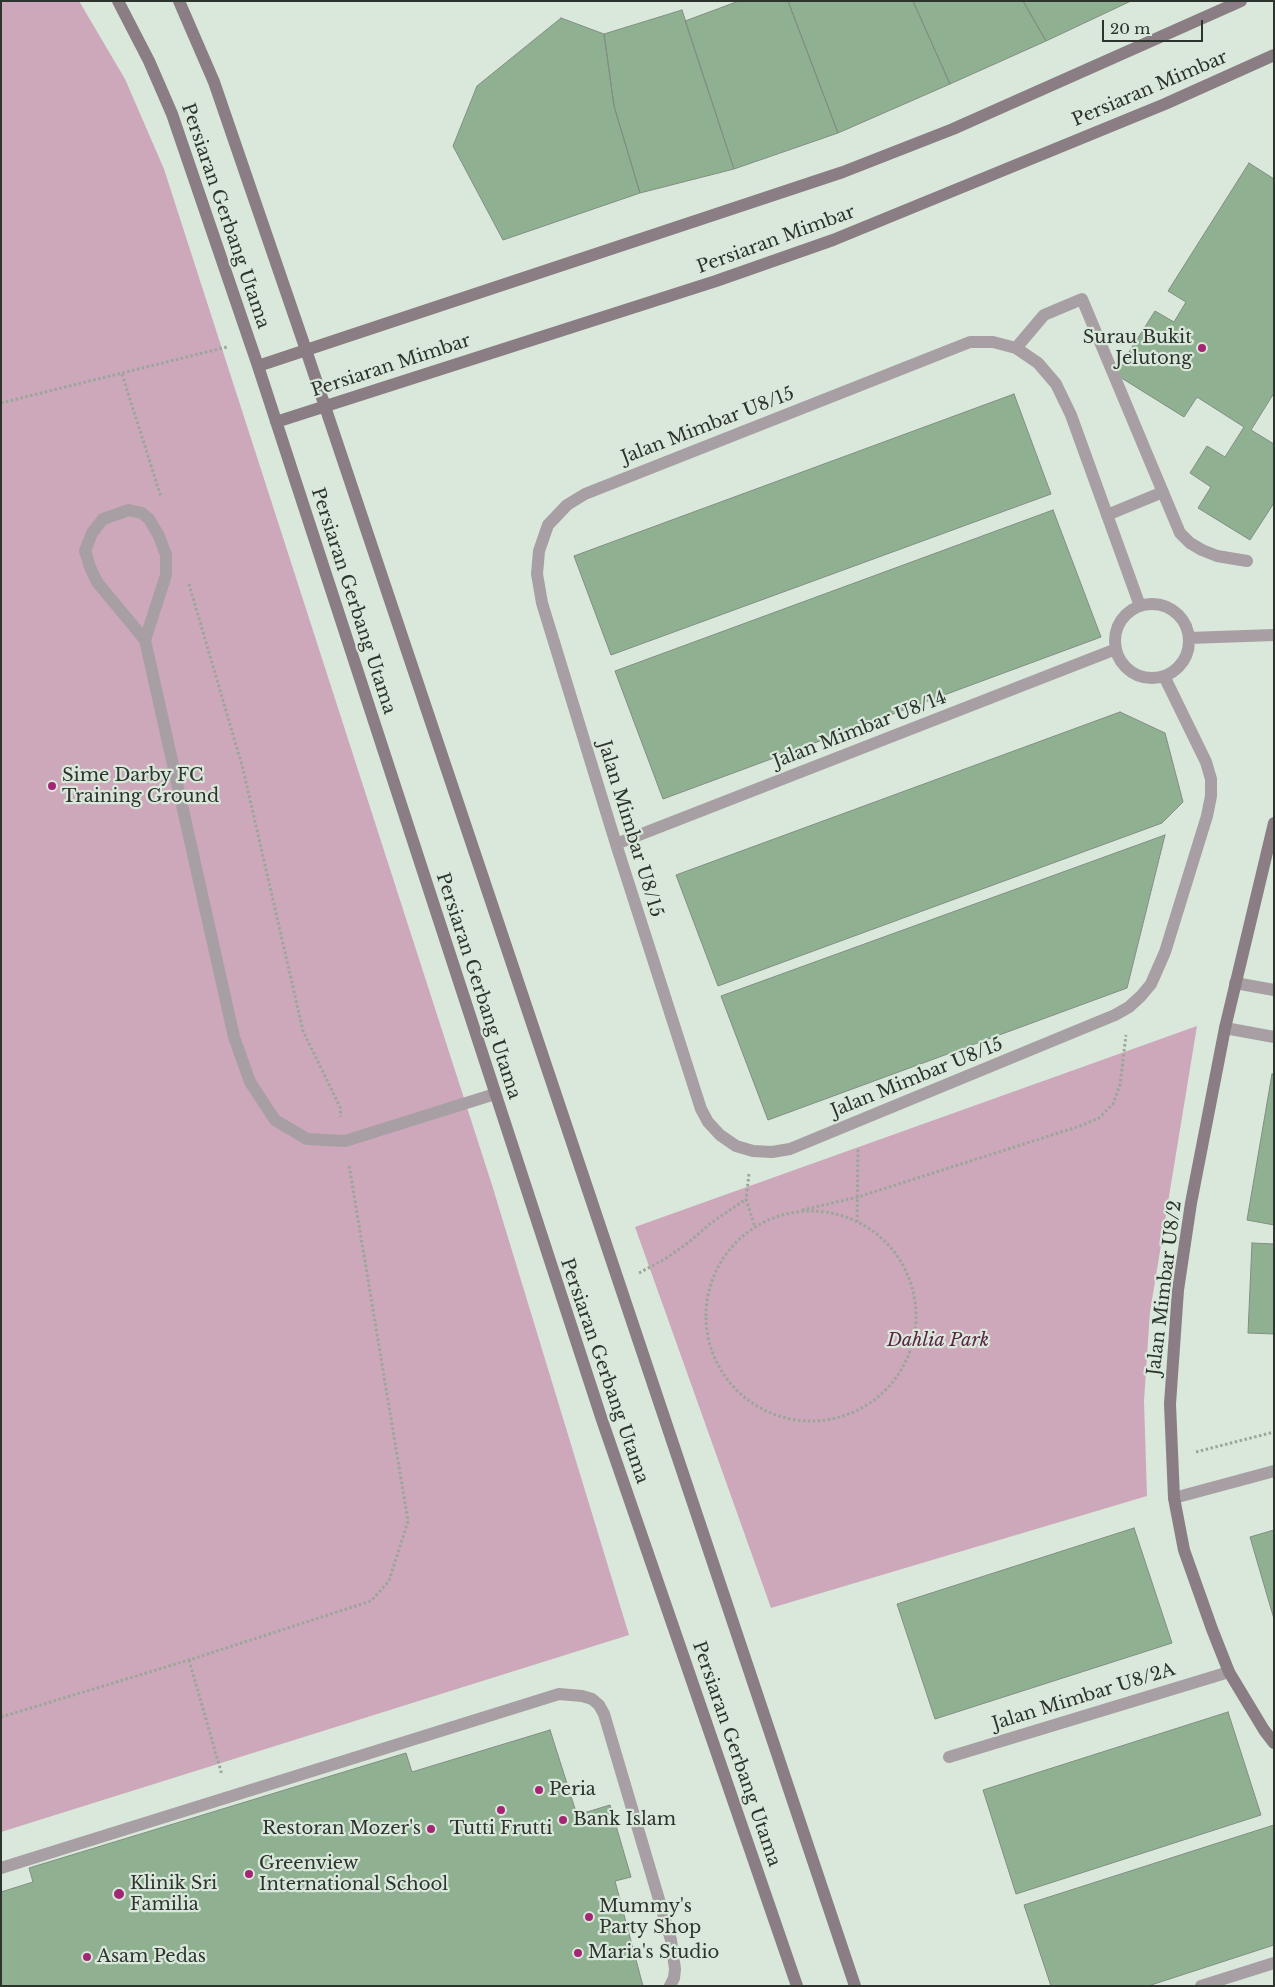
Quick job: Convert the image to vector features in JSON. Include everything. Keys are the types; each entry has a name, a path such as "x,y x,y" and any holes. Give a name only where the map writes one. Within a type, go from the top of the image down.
{"main road":[{"name":"Persiaran Gerbang Utama","path":"118,1 149,61 172,114 250,341 602,1420 797,1986"},
{"name":"Persiaran Gerbang Utama","path":"178,1 214,82 306,350 855,1986"},
{"path":"258,366 843,172 953,129 1241,1"},
{"name":"Persiaran Mimbar","path":"276,422 716,281 833,240 1165,104 1274,55"},
{"name":"Jalan Mimbar U8/2","path":"1274,823 1225,1028 1191,1203 1178,1290 1170,1404 1174,1498 1184,1550 1208,1620 1229,1672 1274,1743"}],"street":[{"path":"1016,348 1044,315 1082,299 1180,533 1190,543 1202,550 1217,556 1247,561"},
{"name":"Jalan Mimbar U8/15","path":"1140,606 1071,415 1056,384 1038,363 1016,348 993,342 970,342 584,494 567,506 548,525 539,551 538,574 542,604 701,1109 708,1122 720,1135 736,1146 754,1151 772,1152 790,1149 1116,1016 1129,1007 1151,984 1165,952 1212,796 1211,779 1206,762 1164,676"},
{"path":"1107,515 1163,492"},
{"path":"145,640 166,575 166,555 159,536 149,519 142,513 129,510 102,519 92,533 86,551 90,567 97,582 145,640 234,1037 250,1082 275,1120 307,1138 345,1141 495,1094"},
{"path":"1151,604 1164,606 1174,611 1183,620 1189,638 1186,657 1181,665 1164,676 1152,678 1140,676 1128,670 1120,660 1116,649 1115,638 1122,618 1140,606 1151,604"},
{"path":"1189,638 1274,635"},
{"name":"Jalan Mimbar U8/14","path":"616,844 1116,649"},
{"path":"1235,983 1274,990"},
{"path":"1225,1028 1274,1037"},
{"path":"1174,1498 1274,1470"},
{"name":"Jalan Mimbar U8/2A","path":"949,1757 1229,1672"},
{"path":"1,1868 559,1694 570,1694 592,1699 599,1705 604,1714 671,1940 675,1969 674,1978 670,1986"},
{"path":"1202,1986 1274,1963"}],"path":[{"path":"1,403 250,341"},
{"path":"780,1215 806,1211 833,1213 857,1222 879,1235 896,1254 908,1275 915,1300 916,1324 911,1349 900,1372 885,1391 865,1406 841,1416 817,1421 792,1419 768,1411 753,1403 728,1380 715,1359 707,1327 706,1310 710,1286 720,1263 735,1243 754,1227 780,1215 858,1197 1080,1126 1099,1118 1113,1104 1120,1085 1129,1007"},
{"path":"857,1222 858,1122"},
{"path":"754,1151 746,1200 754,1227"},
{"path":"620,1283 665,1259 711,1223 746,1200"},
{"path":"1171,1459 1274,1432"},
{"path":"189,1660 229,1798"}],"green space":[{"path":"1,1 79,1 125,79 164,169 492,1185 629,1635 1,1832"},
{"name":"Dahlia Park","path":"1197,1026 1150,1312 1144,1401 1147,1496 771,1608 635,1227"}],"building":[{"path":"739,1 788,1 838,133 734,169 685,21"},
{"path":"788,1 913,1 950,84 838,133"},
{"path":"913,1 1023,1 1046,41 950,84"},
{"path":"1023,1 1131,1 1046,41"},
{"path":"682,10 734,169 640,193 614,106 604,34"},
{"path":"561,18 604,34 614,106 640,193 503,240 453,146 477,86"},
{"name":"Surau Bukit Jelutong","path":"1249,163 1274,179 1274,393 1251,430 1274,444 1274,503 1250,540 1198,508 1211,487 1190,473 1207,446 1225,457 1244,427 1197,397 1184,417 1115,374 1155,311 1174,322 1186,302 1168,291"},
{"path":"1014,394 1051,494 611,655 574,556"},
{"path":"1053,510 1101,637 663,799 615,671"},
{"path":"1120,712 1165,733 1183,802 1162,823 718,986 676,875"},
{"path":"1165,835 1127,988 768,1120 721,996"},
{"path":"1272,1074 1274,1074 1274,1225 1247,1220"},
{"path":"1252,1243 1274,1244 1274,1334 1248,1333"},
{"path":"1134,1528 1172,1643 935,1719 897,1604"},
{"path":"1274,1530 1274,1619 1250,1537"},
{"path":"1228,1712 1261,1815 1016,1894 983,1790"},
{"path":"550,1730 577,1815 610,1805 631,1877 615,1881 643,1986 1,1986 1,1892 33,1882 29,1868 406,1753 412,1772"},
{"path":"1274,1825 1274,1945 1148,1986 1051,1986 1024,1905"}],"place":[{"name":"Surau Bukit Jelutong","path":"1202,348"},
{"name":"Sime Darby FC Training Ground","path":"52,786"},
{"name":"Peria","path":"539,1790"},
{"name":"Tutti Frutti","path":"501,1810"},
{"name":"Bank Islam","path":"563,1820"},
{"name":"Restoran Mozer's","path":"431,1829"},
{"name":"Greenview International School","path":"249,1874"},
{"name":"Klinik Sri Familia","path":"119,1894"},
{"name":"Mummy's Party Shop","path":"589,1917"},
{"name":"Maria's Studio","path":"578,1953"},
{"name":"Asam Pedas","path":"87,1957"}]}
